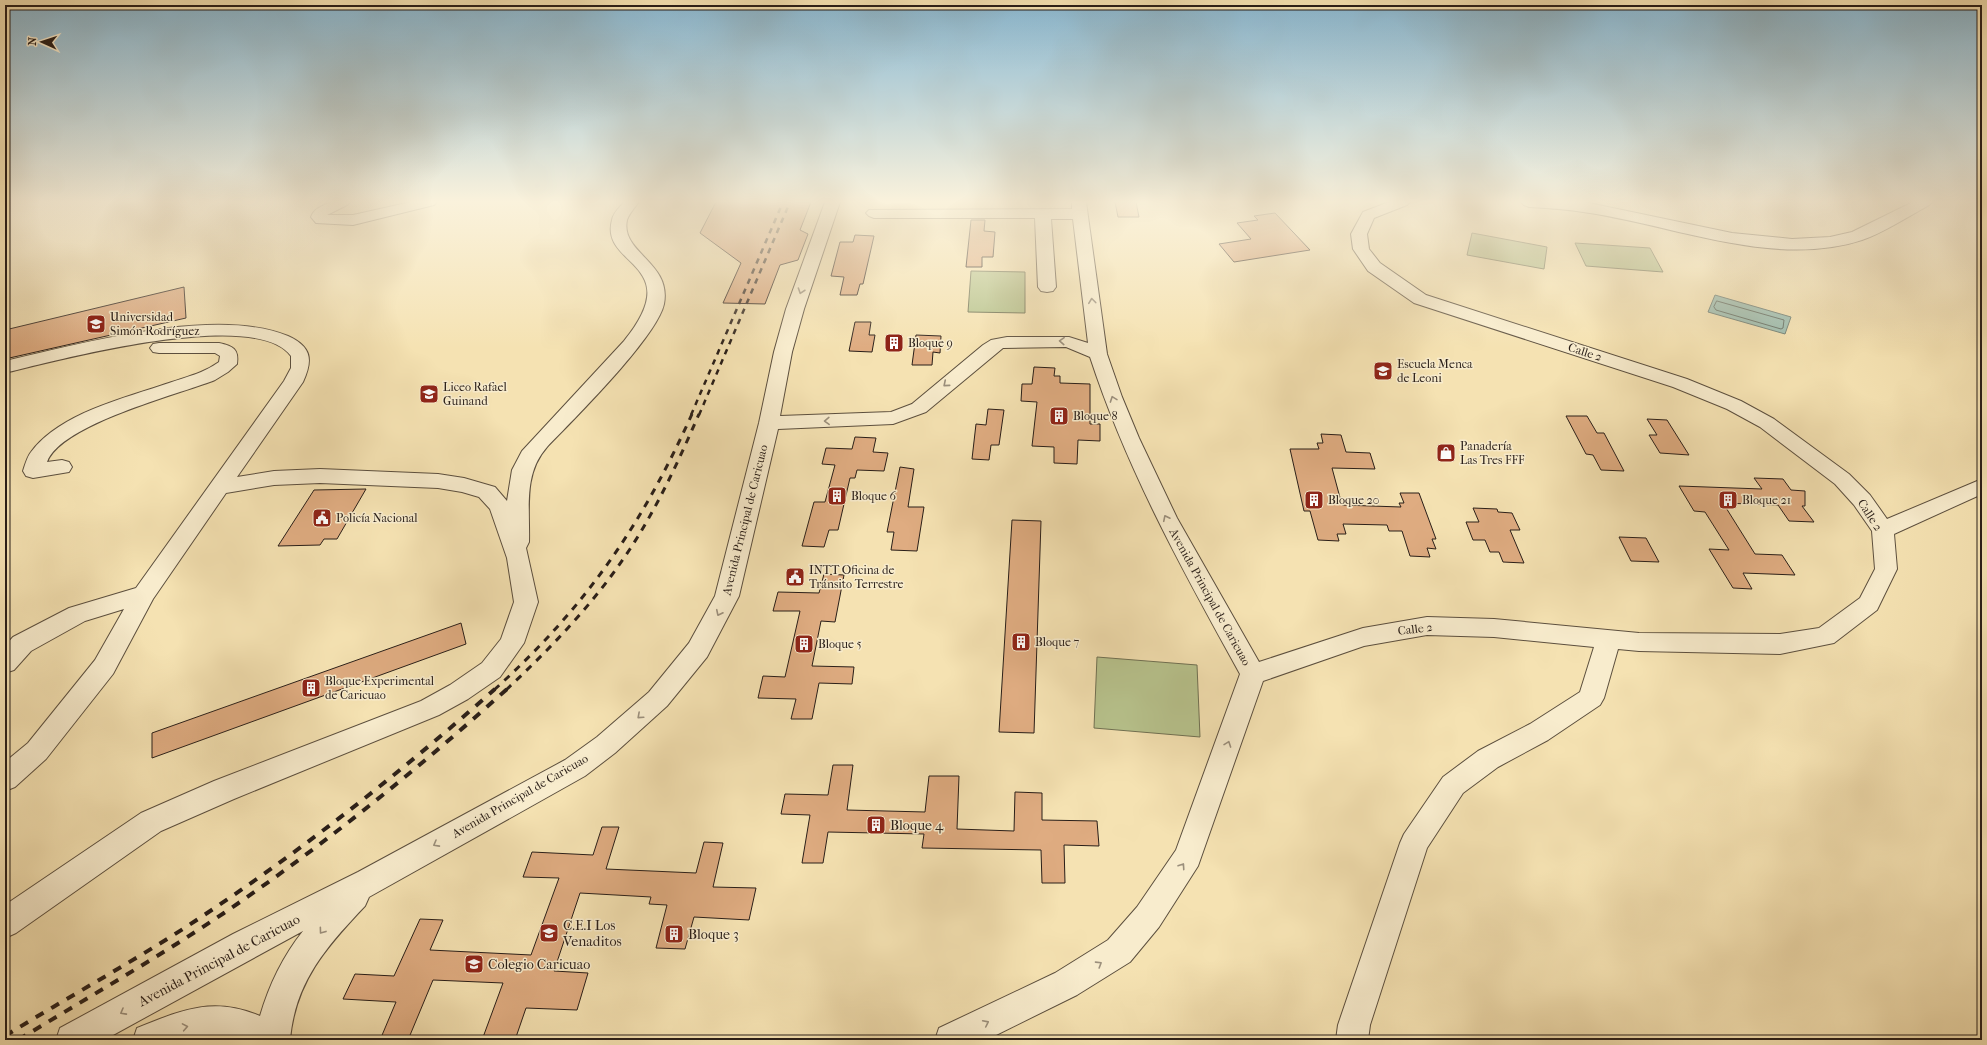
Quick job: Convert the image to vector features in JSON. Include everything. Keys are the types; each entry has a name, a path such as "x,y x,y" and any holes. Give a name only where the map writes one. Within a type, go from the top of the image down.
{"street":[{"path":"518,558 519,498 522,469 531,454 634,339 655,306 658,289 654,277 629,251"},
{"name":"Avenida Principal de Caricuao","path":"72,1040 244,945 368,882 575,768 606,746 658,699 698,650 727,596 769,423 783,352 795,309 815,251"},
{"path":"1045,251 1047,287"},
{"name":"Avenida Principal de Caricuao","path":"951,1040 1066,984 1119,951 1148,916 1188,857 1253,674 1182,551 1134,453 1098,354 1085,251"},
{"name":"Calle 2","path":"1253,674 1362,637 1427,626 1494,628 1639,642 1780,644 1825,636 1869,604 1886,569 1883,530 1862,500 1842,479 1767,423 1734,405 1680,383 1420,299 1374,267 1362,251"},
{"path":"5,367 117,343 182,333 235,330 259,333 282,340 290,344 300,356 300,368 293,382 144,594 104,667 37,751 5,780"},
{"path":"769,423 893,418 900,416 919,408 960,372 997,344 1064,341 1078,344 1098,354"},
{"path":"62,467 33,471 33,466 42,450 71,427 151,395 218,372 228,364 229,354 219,348 142,348 117,343"},
{"path":"5,923 151,822 224,790 430,708 459,692 491,670 512,643 526,602 518,558 500,506 487,492 464,484 438,481 320,476 274,478 218,487"},
{"path":"1883,530 1982,486"},
{"path":"5,663 22,644 77,614 144,594"},
{"path":"1352,1040 1354,1025 1414,843 1453,785 1488,759 1540,732 1590,698 1608,640"},
{"name":"Avenida Principal de Caricuao","path":"274,1040 274,1026 279,1006 291,977 324,928 368,882"},
{"path":"149,1040 179,1028 212,1023 240,1023 259,1030 268,1040"}],"green space":[{"path":"1468,251 1546,251 1544,269 1467,255"},
{"path":"1579,251 1651,251 1663,272 1586,266"},
{"path":"971,271 1025,272 1025,313 968,312"},
{"path":"1097,657 1197,665 1200,737 1094,728"}],"water":[{"path":"1715,295 1791,317 1785,334 1708,312"}],"building":[{"path":"724,251 802,251 798,260 780,265 765,304 723,303 741,263"},
{"path":"838,251 871,251 863,284 860,284 857,295 840,295 844,277 831,276"},
{"path":"968,251 993,251 993,257 982,257 982,267 966,267"},
{"path":"1225,251 1305,251 1234,262"},
{"name":"Universidad Simón Rodríguez","path":"184,287 186,318 5,359 5,330"},
{"path":"855,322 871,322 869,335 875,335 872,352 849,351"},
{"path":"916,335 941,336 940,353 933,352 932,365 912,365"},
{"name":"Bloque 8","path":"1034,367 1055,368 1054,376 1060,376 1060,383 1090,384 1090,424 1100,424 1100,441 1078,440 1077,464 1054,463 1054,447 1032,446 1037,402 1021,401 1022,384 1032,384"},
{"path":"988,409 1004,410 999,445 991,445 989,460 972,459 976,424 986,425"},
{"path":"1566,416 1587,416 1597,433 1604,433 1624,471 1601,470 1593,455 1586,454"},
{"path":"1647,419 1667,420 1689,455 1660,453 1649,435 1657,435"},
{"name":"Bloque 20","path":"1321,434 1341,435 1346,452 1370,453 1375,469 1332,468 1342,505 1401,507 1399,503 1404,503 1400,493 1419,493 1436,539 1432,539 1436,549 1427,548 1430,557 1410,556 1402,531 1389,531 1387,525 1343,524 1346,534 1337,534 1339,541 1318,540 1310,511 1304,511 1290,449 1319,449 1317,443 1323,443"},
{"path":"855,437 876,438 873,452 888,453 884,471 857,470 855,478 850,478 838,530 829,530 824,547 802,546 814,502 825,502 835,465 822,464 826,448 852,449"},
{"path":"900,467 914,469 908,507 924,507 917,551 891,550 894,532 887,532"},
{"path":"1754,478 1783,479 1791,490 1805,491 1805,506 1802,506 1814,522 1789,521 1778,505 1723,503 1755,554 1782,555 1795,575 1743,573 1752,589 1733,588 1709,549 1729,550 1705,512 1694,511 1679,486 1762,489"},
{"name":"Policía Nacional","path":"366,489 337,539 324,539 320,545 278,546 314,490"},
{"path":"1473,508 1497,509 1498,512 1512,513 1520,530 1510,530 1524,563 1503,562 1499,552 1490,552 1485,540 1473,540 1466,522 1479,522"},
{"name":"Bloque 7","path":"1012,520 1041,521 1034,733 999,732"},
{"path":"1619,537 1646,538 1659,562 1631,561"},
{"name":"Bloque 5","path":"824,574 844,575 835,622 821,621 812,666 854,667 852,684 819,683 812,719 791,719 796,699 758,698 763,676 785,677 800,611 773,611 778,592 819,593"},
{"name":"Bloque Experimental de Caricuao","path":"461,623 466,644 152,758 152,733"},
{"name":"Bloque 4","path":"833,765 853,765 847,810 925,812 929,776 959,776 957,829 1014,831 1015,792 1042,793 1042,820 1097,821 1099,846 1064,845 1065,883 1042,883 1041,850 922,848 924,834 828,832 823,863 802,863 810,815 781,814 785,794 828,795"},
{"name":"Bloque 3","path":"602,827 619,827 606,869 696,873 704,842 723,843 713,887 756,888 749,920 694,917 685,949 656,948 667,905 649,904 651,897 580,893 554,971 588,973 577,1010 526,1008 515,1040 482,1040 503,983 433,980 408,1040 380,1040 396,1002 343,999 355,974 394,976 420,919 443,920 430,950 531,955 559,878 523,877 532,852 593,855"}],"railway":[{"path":"691,415 762,251"},
{"path":"699,415 769,251"},
{"path":"494,690 527,659 556,628 608,563 653,492 692,414"},
{"path":"506,690 572,623 617,568 659,500 699,414"},
{"path":"5,1036 164,941 267,872 345,814 495,689"},
{"path":"18,1040 173,946 224,913 298,861 370,806 507,689"}],"place":[{"name":"Universidad Simón Rodríguez","path":"96,324"},
{"name":"Bloque 9","path":"894,343"},
{"name":"Escuela Menca de Leoni","path":"1383,371"},
{"name":"Liceo Rafael Guinand","path":"429,394"},
{"name":"Bloque 8","path":"1059,416"},
{"name":"Panadería Las Tres FFF","path":"1446,453"},
{"name":"Bloque 6","path":"837,496"},
{"name":"Bloque 20","path":"1314,500"},
{"name":"Bloque 21","path":"1728,500"},
{"name":"Policía Nacional","path":"322,518"},
{"name":"INTT Oficina de Tránsito Terrestre","path":"795,577"},
{"name":"Bloque 7","path":"1021,642"},
{"name":"Bloque 5","path":"804,644"},
{"name":"Bloque Experimental de Caricuao","path":"311,688"},
{"name":"Bloque 4","path":"876,825"},
{"name":"C.E.I Los Venaditos","path":"549,933"},
{"name":"Bloque 3","path":"674,934"},
{"name":"Colegio Caricuao","path":"474,964"}]}
